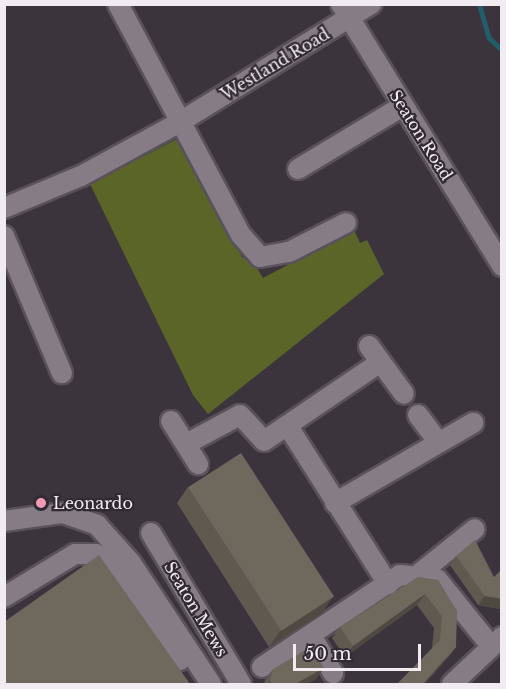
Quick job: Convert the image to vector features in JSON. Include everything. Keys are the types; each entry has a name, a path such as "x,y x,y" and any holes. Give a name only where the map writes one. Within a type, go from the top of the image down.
{"street":[{"path":"118,4 241,235 260,257 289,252 346,224"},
{"name":"Westland Road","path":"4,208 81,176 180,122 345,12 371,4"},
{"name":"Seaton Road","path":"345,12 501,266"},
{"path":"298,169 403,106"},
{"path":"4,236 62,373"},
{"path":"186,444 231,417 249,419 264,441 289,428 374,355 404,394"},
{"path":"418,416 437,440"},
{"path":"171,421 198,464"},
{"path":"335,503 437,440 473,423"},
{"path":"289,428 388,584"},
{"path":"4,521 63,513 97,525 131,563 211,684"},
{"path":"262,667 312,637 400,575 420,573 475,528"},
{"name":"Seaton Mews","path":"151,533 241,684"},
{"path":"4,597 75,554 96,554 120,574 198,684"},
{"path":"420,573 450,591 496,642 460,682"},
{"path":"312,637 333,673"}],"green space":[{"path":"177,139 242,257 254,263 263,278 354,230 360,243 367,240 384,274 208,414 193,395 90,184"}],"building":[{"path":"241,453 334,596 281,631 188,487"},
{"path":"475,540 494,577 501,570 501,599 485,596 456,556"},
{"path":"99,555 190,684 4,684 4,622"},
{"path":"418,577 438,580 457,611 456,647 423,684 397,684 440,640 442,616 425,594 353,646 340,627"},
{"path":"311,647 324,668 295,684 273,684 270,680 273,669"}],"waterway":[{"path":"479,4 489,38 502,50"}],"place":[{"name":"Leonardo","path":"41,503"}]}
